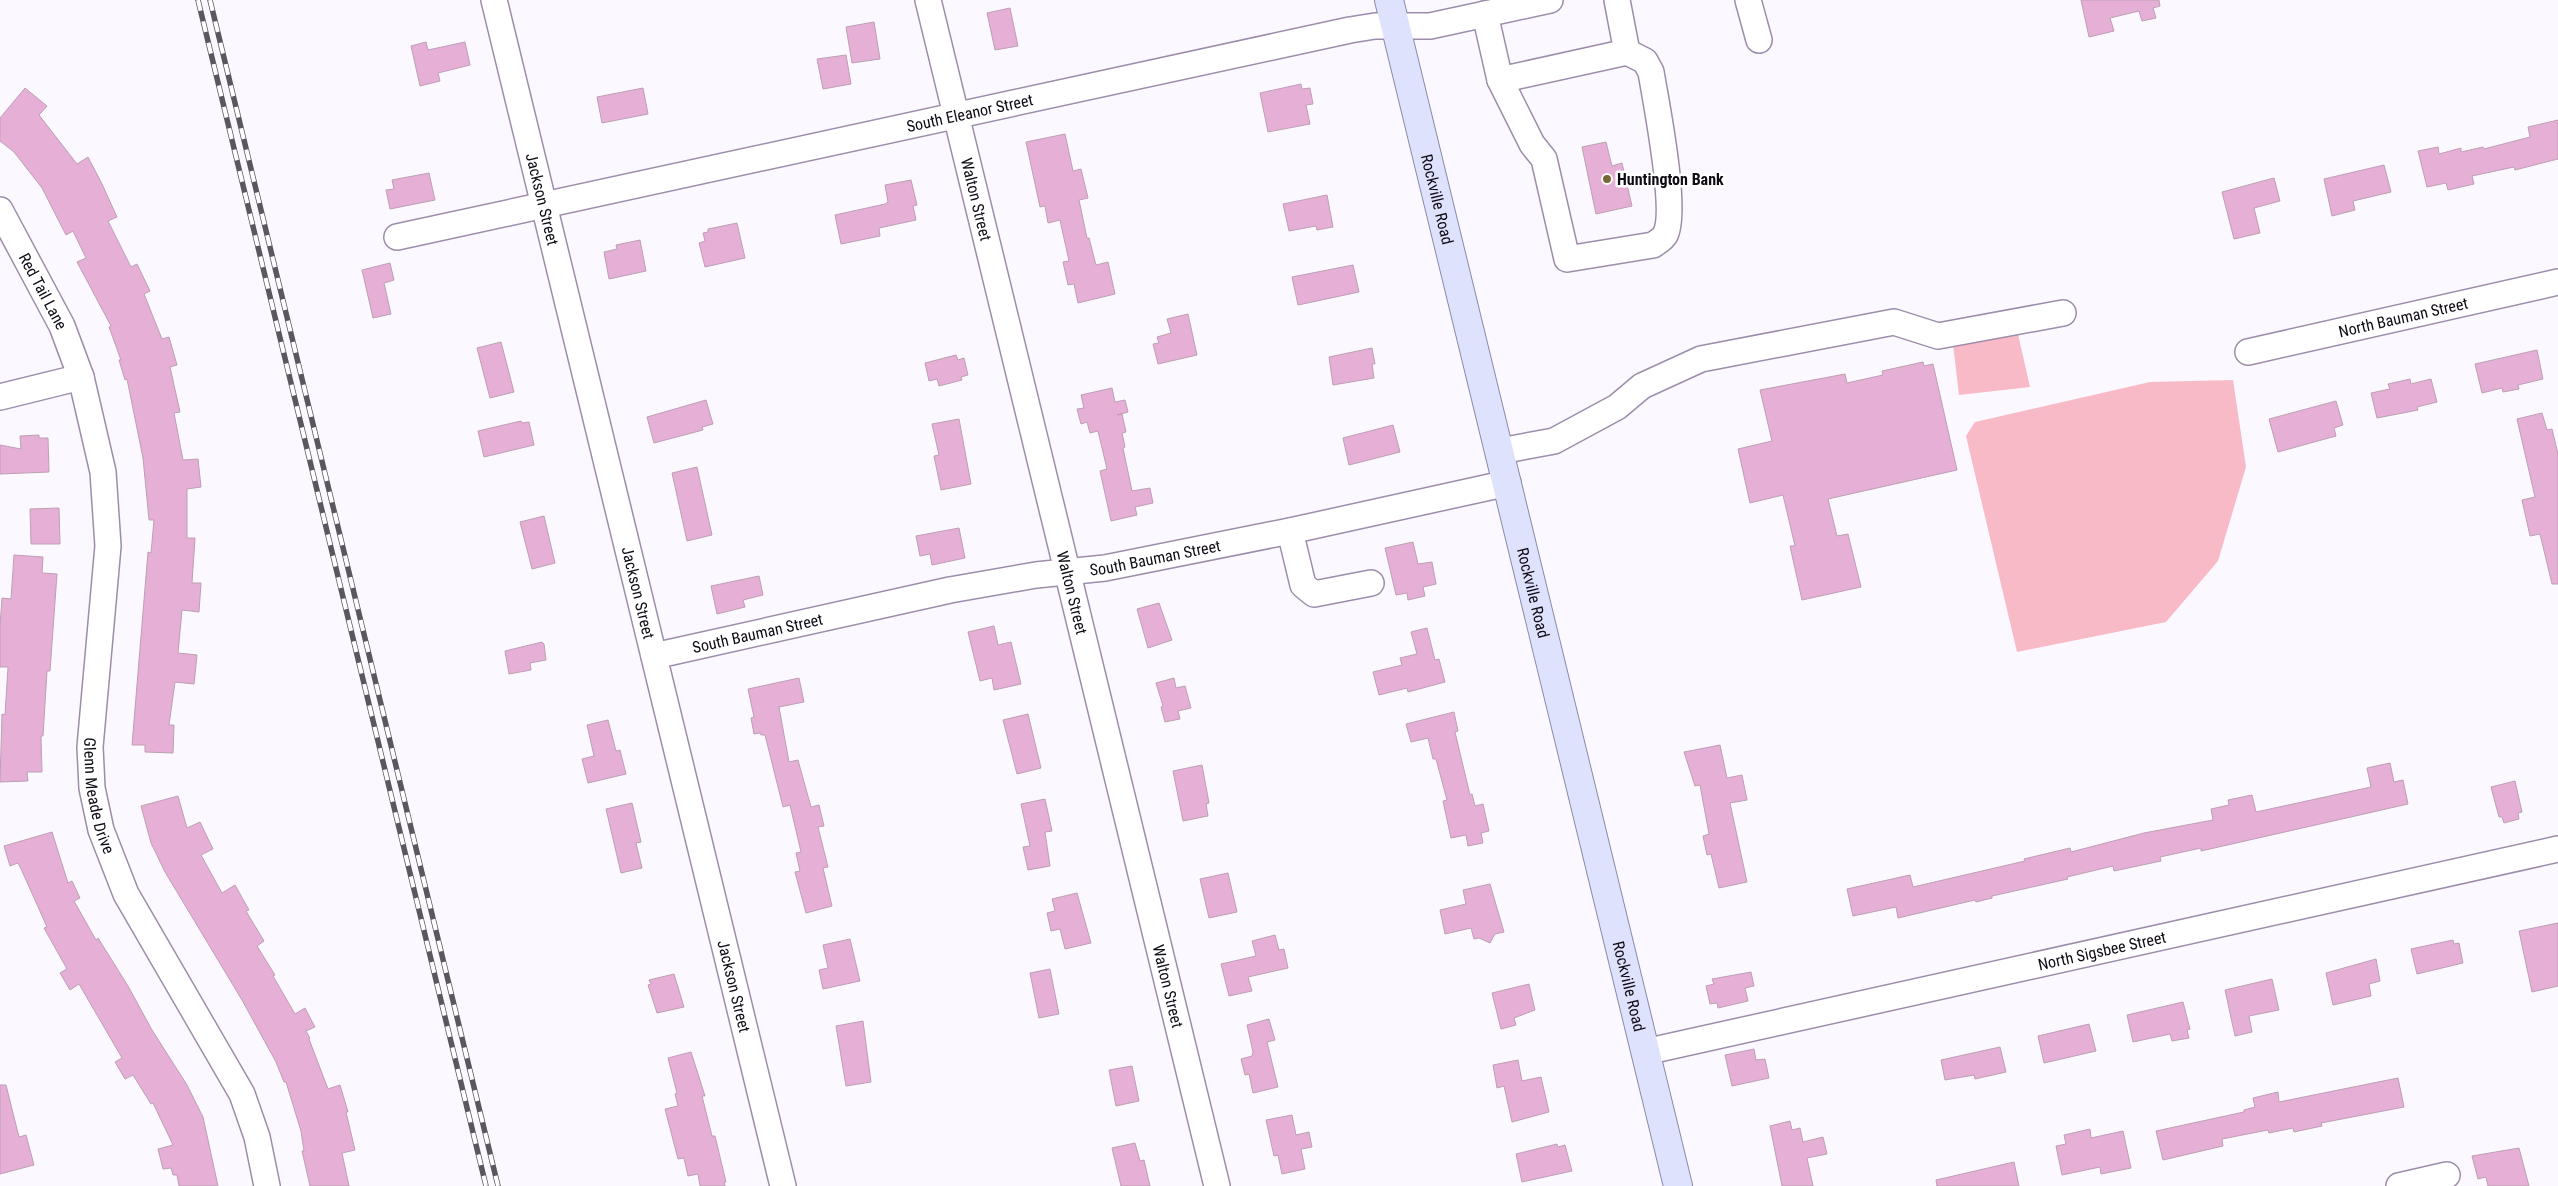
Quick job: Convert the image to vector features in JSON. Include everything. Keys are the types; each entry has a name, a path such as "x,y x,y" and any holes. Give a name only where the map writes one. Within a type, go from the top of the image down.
{"main road":[{"name":"Rockville Road","path":"1392,13 1678,1186"}],"street":[{"name":"Jackson Street","path":"494,0 783,1186"},
{"name":"Walton Street","path":"928,0 1217,1186"},
{"name":"South Eleanor Street","path":"397,237 1350,30 1392,13 1430,26 1550,0"},
{"path":"1617,0 1627,52"},
{"path":"1748,0 1759,40"},
{"path":"1485,14 1500,80 1532,144 1544,158 1567,259 1653,245 1664,236 1669,224 1666,159 1651,72 1645,61 1627,52 1500,80"},
{"name":"Red Tail Lane","path":"0,210 62,326 81,377"},
{"name":"North Bauman Street","path":"2248,352 2558,282"},
{"path":"1500,451 1554,441 1617,407 1642,386 1701,360 1894,322 1938,336 2063,313"},
{"path":"0,397 81,377"},
{"name":"Glenn Meade Drive","path":"81,377 103,472 108,533 90,747 92,788 101,830 126,894 242,1094 257,1137 266,1182"},
{"name":"South Bauman Street","path":"654,656 950,590 1105,568 1290,531 1508,483"},
{"path":"1290,531 1303,585 1314,594 1371,583"},
{"name":"North Sigsbee Street","path":"1645,1052 2558,849"},
{"path":"2399,1186 2447,1176"}],"shaded area":[{"path":"2017,330 2030,387 1959,395 1953,344"},
{"path":"2233,380 2246,467 2218,561 2166,622 2017,652 1966,436 1975,422 2150,382"}],"building":[{"path":"2081,0 2159,0 2160,6 2153,8 2156,18 2142,21 2139,11 2110,18 2114,31 2089,37"},
{"path":"1010,8 1018,46 995,50 987,13"},
{"path":"874,22 880,59 852,63 846,27"},
{"path":"426,42 428,50 465,42 470,65 438,73 440,81 420,86 411,46"},
{"path":"846,55 851,84 823,89 817,59"},
{"path":"1301,84 1302,89 1310,88 1313,104 1306,105 1310,124 1268,132 1260,93"},
{"path":"25,88 47,106 39,115 77,164 88,157 102,184 117,217 108,221 131,267 137,264 150,291 144,294 162,339 169,337 177,365 170,367 180,412 174,413 183,460 198,459 201,487 187,489 187,538 195,538 192,583 201,583 199,612 182,610 178,653 197,655 194,684 175,682 169,725 174,725 173,753 145,752 145,745 132,745 148,552 151,553 154,520 149,520 143,458 127,379 125,380 119,360 121,360 109,327 111,326 77,262 86,258 73,231 66,235 42,188 14,152 0,141 0,118"},
{"path":"643,88 648,114 602,123 597,97"},
{"path":"2558,120 2558,159 2515,170 2514,167 2472,176 2474,184 2448,190 2446,183 2427,187 2418,151 2438,147 2439,154 2461,148 2461,152 2483,147 2484,149 2530,137 2528,127"},
{"path":"1065,134 1073,171 1081,169 1088,198 1079,200 1087,238 1089,238 1096,265 1108,262 1115,294 1078,303 1074,284 1068,285 1063,262 1069,261 1060,220 1048,223 1045,206 1040,207 1026,142"},
{"name":"Huntington Bank","path":"1606,142 1612,166 1622,163 1632,206 1596,214 1582,147"},
{"path":"2384,165 2391,192 2353,201 2355,210 2332,216 2324,179"},
{"path":"429,173 435,200 390,209 386,190 394,189 392,180"},
{"path":"2274,178 2280,201 2254,208 2260,233 2234,239 2222,192"},
{"path":"911,180 917,205 913,206 916,220 879,228 880,236 841,244 835,215 885,204 888,202 885,185"},
{"path":"1327,195 1333,227 1317,230 1316,226 1289,231 1283,204"},
{"path":"737,223 745,258 705,267 699,243 705,241 703,233 708,232 708,229"},
{"path":"640,240 646,271 609,279 604,252 617,249 616,245"},
{"path":"390,263 394,280 384,283 391,314 373,318 362,270"},
{"path":"1353,265 1359,292 1298,305 1292,277"},
{"path":"1188,314 1197,355 1158,364 1153,344 1159,343 1157,337 1171,333 1167,319"},
{"path":"501,342 514,392 490,398 477,348"},
{"path":"1372,348 1375,364 1372,364 1374,378 1333,385 1329,357"},
{"path":"2537,350 2543,379 2518,385 2519,389 2503,392 2502,388 2482,393 2475,364"},
{"path":"956,355 958,360 964,358 968,375 961,377 962,380 939,386 937,379 929,381 925,363"},
{"path":"1923,362 1924,366 1933,364 1957,470 1828,499 1837,536 1848,534 1861,587 1802,600 1790,546 1795,546 1783,495 1750,503 1738,449 1772,441 1760,390 1845,374 1847,383 1883,375 1882,371"},
{"path":"2410,379 2411,384 2431,379 2437,402 2417,407 2418,410 2377,418 2371,393 2390,389 2388,384"},
{"path":"1112,388 1115,402 1125,400 1128,412 1117,415 1122,414 1126,432 1122,433 1125,447 1123,448 1132,491 1150,488 1153,503 1135,507 1137,515 1111,521 1100,471 1107,469 1098,431 1090,433 1087,422 1081,424 1077,409 1084,408 1081,395"},
{"path":"706,400 713,424 702,427 703,430 654,443 647,417"},
{"path":"2336,401 2343,425 2334,428 2336,436 2278,452 2269,419"},
{"path":"2542,413 2547,430 2552,429 2558,454 2558,584 2552,584 2540,534 2530,536 2522,500 2535,497 2517,419"},
{"path":"959,419 971,484 941,490 934,456 939,455 932,424"},
{"path":"521,421 522,423 529,422 534,445 484,457 478,431"},
{"path":"1393,425 1400,452 1349,465 1343,438"},
{"path":"39,435 39,438 48,438 49,472 0,474 0,445 21,449 20,436"},
{"path":"697,467 712,535 687,541 672,473"},
{"path":"59,508 60,544 31,544 30,509"},
{"path":"544,516 555,563 532,569 520,522"},
{"path":"959,528 965,558 932,565 930,554 920,556 916,536"},
{"path":"1413,542 1418,564 1432,562 1436,584 1423,587 1425,596 1408,600 1407,593 1396,595 1385,548"},
{"path":"14,555 43,557 42,573 57,574 50,671 47,671 43,736 41,736 42,772 27,772 28,781 0,782 2,714 5,715 8,667 0,667 0,626 2,598 11,599"},
{"path":"759,576 763,595 743,600 745,607 717,614 711,586"},
{"path":"1159,603 1172,640 1148,648 1137,609"},
{"path":"994,626 998,645 1011,642 1021,684 994,690 992,678 980,681 968,632"},
{"path":"1427,628 1435,660 1439,659 1445,682 1408,692 1407,688 1379,695 1373,672 1402,665 1400,658 1417,654 1411,632"},
{"path":"542,642 544,644 546,660 530,663 531,670 509,674 505,651"},
{"path":"799,678 804,702 779,707 789,762 798,760 811,807 819,805 824,826 818,827 828,867 823,868 832,906 806,913 795,872 800,871 796,853 801,852 790,805 783,807 765,735 760,733 754,734 751,718 754,717 748,689"},
{"path":"1174,678 1176,688 1185,686 1191,708 1178,711 1180,719 1165,722 1161,707 1163,706 1156,683"},
{"path":"1454,712 1458,731 1455,732 1470,795 1472,794 1475,806 1483,804 1489,831 1481,833 1483,843 1468,846 1466,835 1451,838 1443,801 1447,800 1428,738 1411,742 1406,724"},
{"path":"1028,714 1041,768 1017,774 1003,720"},
{"path":"608,720 616,751 620,750 626,774 588,783 582,759 594,756 587,725"},
{"path":"1720,745 1727,778 1742,775 1747,800 1730,803 1747,882 1719,888 1711,854 1707,855 1703,836 1709,834 1700,785 1695,786 1684,752"},
{"path":"2390,763 2394,782 2403,780 2408,804 2201,851 2201,848 2160,857 2161,861 2114,871 2113,866 2067,877 2068,879 1992,896 1992,898 1976,902 1975,900 1898,918 1896,907 1853,916 1847,889 1910,875 1913,887 2025,861 2024,859 2070,848 2071,852 2144,833 2213,820 2211,809 2229,805 2228,800 2252,795 2256,812 2371,787 2367,768"},
{"path":"1202,765 1209,803 1206,804 1208,816 1183,821 1173,771"},
{"path":"2515,781 2522,812 2518,813 2519,819 2504,823 2502,817 2499,817 2491,787"},
{"path":"178,796 187,828 200,822 213,849 201,855 222,893 235,885 249,910 246,911 264,941 257,946 275,975 273,976 295,1014 305,1008 315,1027 306,1031 328,1089 340,1085 348,1112 346,1112 355,1150 342,1153 349,1186 310,1186 302,1151 304,1151 301,1131 286,1082 284,1082 276,1062 242,1000 165,872 151,843 141,806"},
{"path":"1045,799 1052,831 1045,832 1050,866 1028,870 1023,847 1030,846 1021,804"},
{"path":"632,803 641,842 636,843 642,868 621,873 606,809"},
{"path":"52,832 68,883 72,881 80,898 74,901 96,940 98,938 128,986 152,1030 187,1085 203,1117 218,1186 179,1186 177,1175 173,1175 171,1168 163,1169 158,1149 173,1145 153,1103 151,1104 133,1075 125,1079 115,1062 122,1058 79,984 70,990 60,973 67,969 44,928 47,927 18,863 10,866 4,846"},
{"path":"1228,873 1237,912 1209,918 1200,879"},
{"path":"1490,884 1504,932 1495,934 1490,943 1479,938 1474,939 1471,928 1445,934 1440,910 1466,904 1463,890"},
{"path":"1077,893 1091,943 1065,949 1060,929 1051,931 1047,913 1055,911 1052,899"},
{"path":"2558,923 2558,986 2532,992 2519,931"},
{"path":"1275,935 1279,950 1284,949 1288,968 1248,977 1252,991 1229,996 1221,964 1256,956 1252,941"},
{"path":"850,939 860,981 823,989 819,970 828,968 823,945"},
{"path":"2453,940 2454,944 2459,943 2463,963 2417,974 2411,949"},
{"path":"2376,959 2380,981 2369,984 2371,996 2333,1005 2326,973"},
{"path":"1050,969 1059,1014 1039,1018 1030,973"},
{"path":"1751,972 1754,986 1745,988 1748,1001 1718,1008 1717,1003 1710,1004 1706,986 1714,984 1712,979"},
{"path":"674,974 684,1007 657,1013 648,985 651,984 649,980"},
{"path":"2272,979 2279,1010 2249,1016 2252,1032 2235,1036 2225,990"},
{"path":"1529,984 1535,1010 1514,1018 1516,1025 1501,1029 1492,993"},
{"path":"2183,1002 2190,1029 2187,1030 2189,1038 2172,1041 2170,1034 2133,1042 2127,1015"},
{"path":"1269,1019 1275,1040 1267,1042 1278,1087 1253,1093 1249,1074 1245,1075 1241,1059 1252,1056 1253,1052 1247,1025"},
{"path":"863,1021 871,1082 846,1086 836,1026"},
{"path":"2089,1024 2096,1051 2044,1063 2038,1036"},
{"path":"2000,1047 2006,1072 1975,1079 1974,1075 1945,1080 1941,1060"},
{"path":"1754,1049 1756,1060 1765,1059 1769,1078 1732,1086 1725,1055"},
{"path":"691,1052 705,1096 702,1096 712,1136 715,1136 726,1182 724,1182 725,1186 700,1186 698,1174 688,1176 684,1158 678,1159 665,1109 678,1106 675,1094 677,1093 668,1058"},
{"path":"1518,1060 1522,1081 1541,1077 1549,1112 1512,1122 1504,1086 1497,1088 1493,1065"},
{"path":"1132,1066 1139,1101 1116,1106 1109,1070"},
{"path":"2398,1078 2404,1107 2321,1123 2322,1126 2294,1132 2293,1128 2269,1133 2268,1130 2222,1139 2223,1146 2163,1160 2156,1131 2244,1112 2244,1110 2255,1107 2253,1098 2278,1092 2279,1102"},
{"path":"0,1085 6,1085 19,1137 26,1135 34,1165 0,1174"},
{"path":"1292,1115 1296,1135 1309,1132 1312,1147 1301,1149 1305,1169 1282,1174 1278,1155 1274,1156 1266,1120"},
{"path":"1790,1121 1792,1130 1800,1128 1803,1142 1823,1137 1827,1154 1807,1158 1813,1186 1782,1186 1770,1126"},
{"path":"2090,1129 2091,1138 2123,1131 2131,1168 2101,1174 2100,1167 2062,1175 2056,1146 2066,1144 2064,1135"},
{"path":"1135,1143 1140,1161 1144,1160 1150,1186 1121,1186 1112,1148"},
{"path":"1557,1144 1558,1147 1565,1145 1572,1171 1522,1182 1516,1154"},
{"path":"2519,1148 2529,1186 2488,1186 2486,1177 2478,1179 2472,1156"},
{"path":"2014,1162 2019,1186 1937,1186 1936,1180"}],"railway":[{"path":"198,0 486,1186"},
{"path":"210,0 498,1186"}],"place":[{"name":"Huntington Bank","path":"1607,179"}]}
